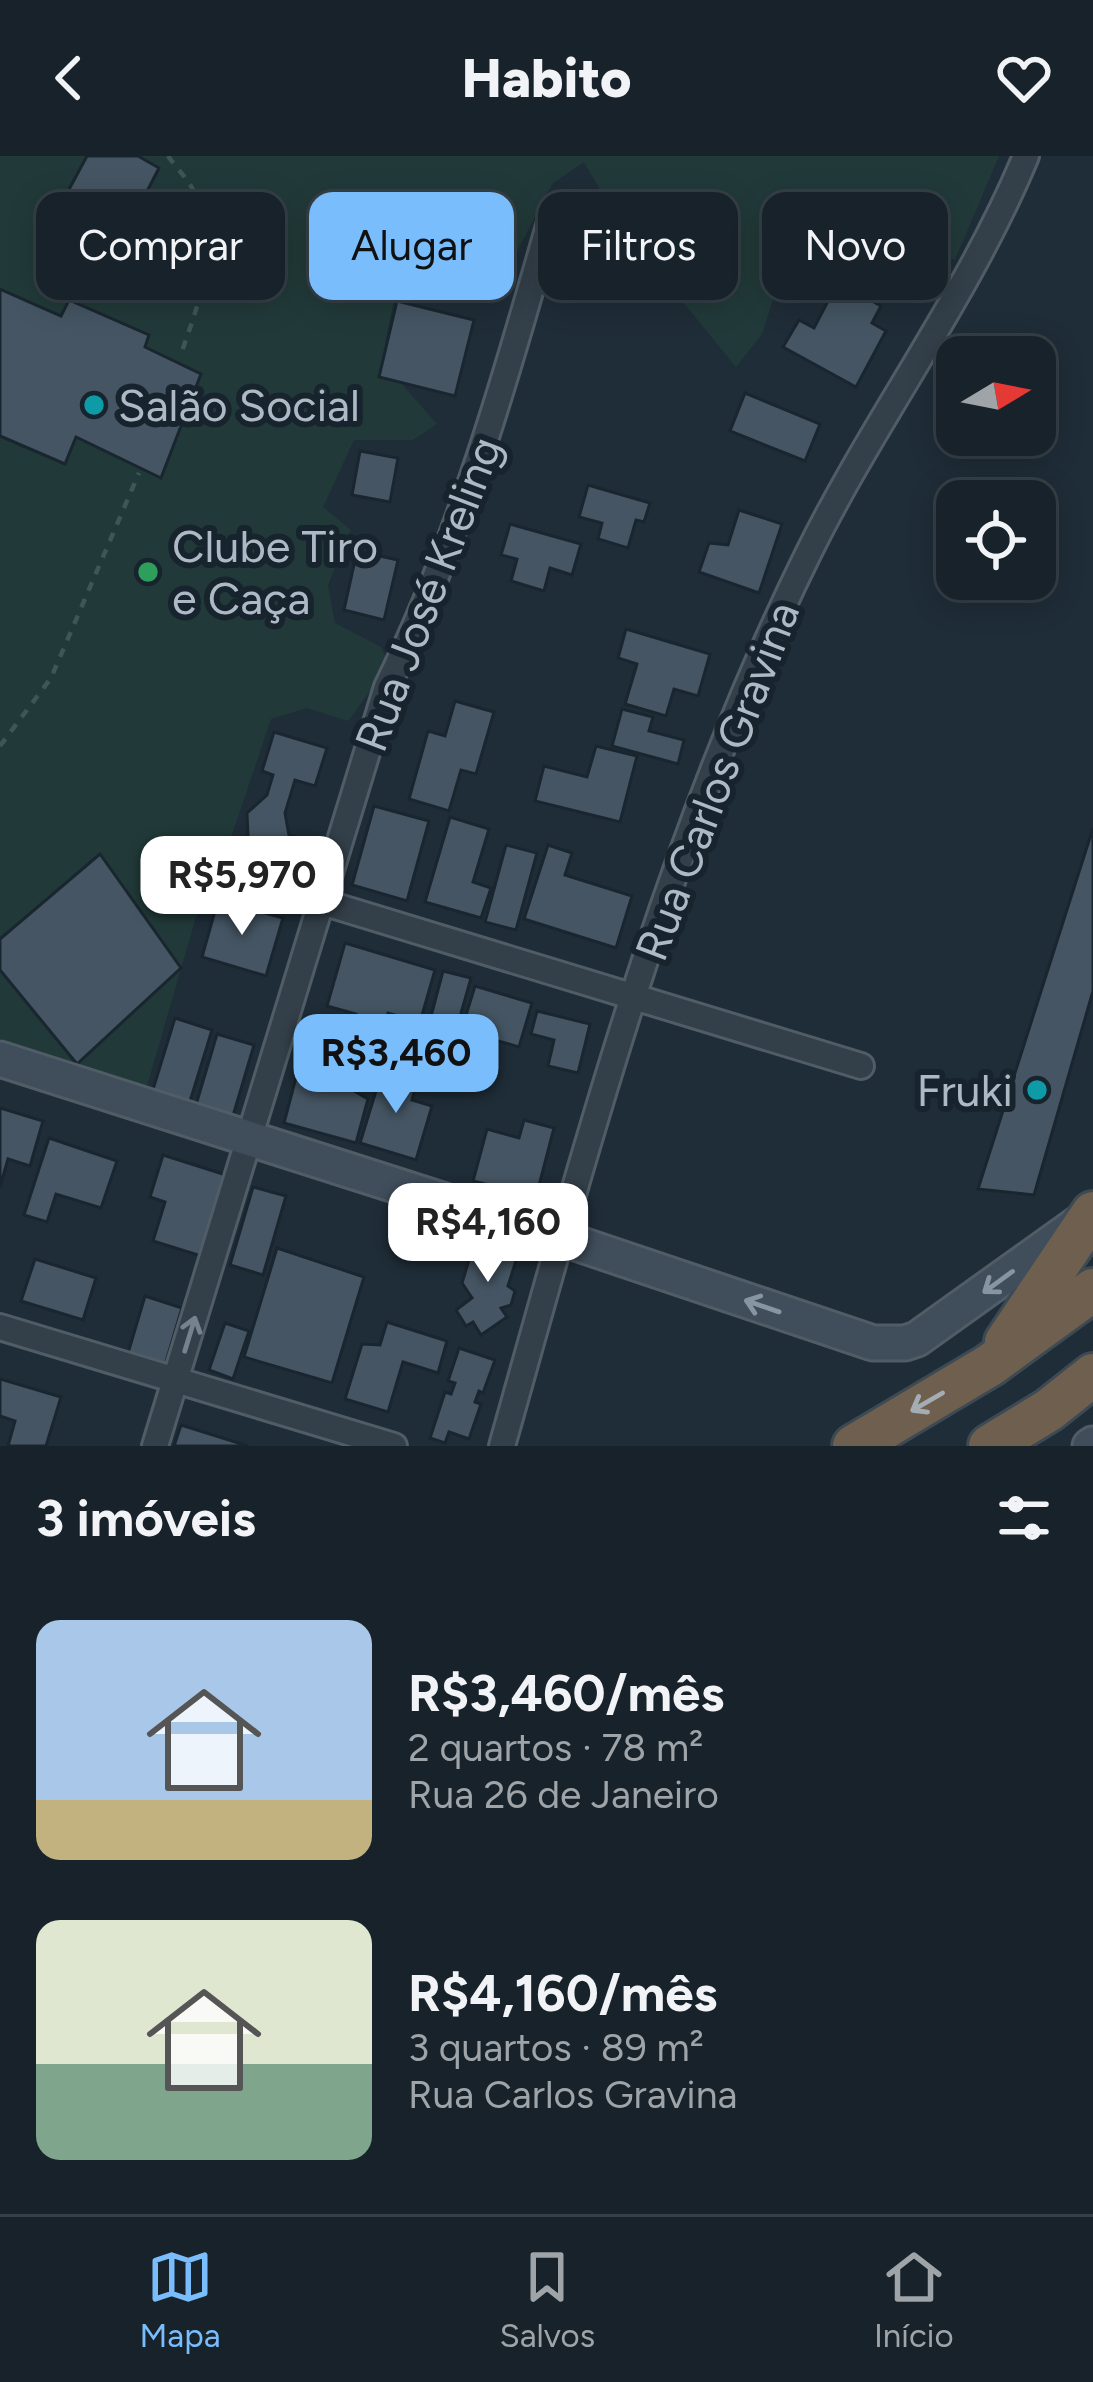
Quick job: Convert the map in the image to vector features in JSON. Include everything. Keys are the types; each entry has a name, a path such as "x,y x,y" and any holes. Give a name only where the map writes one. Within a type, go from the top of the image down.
{"highway":[{"path":"990,1365 1093,1213"},
{"path":"854,1446 990,1365 1093,1290"},
{"path":"990,1446 1049,1410 1093,1375"}],"street":[{"name":"Rua Carlos Gravina","path":"502,1446 634,997 724,739 809,552 997,226 1026,156"},
{"name":"Rua José Kreling","path":"154,1446 387,687 428,603 488,442 538,265"},
{"path":"322,902 861,1066"},
{"path":"0,1059 873,1343 917,1339 1093,1213"},
{"path":"0,1327 394,1446"}],"path":[{"path":"168,156 195,192 208,248 205,284 180,357"},
{"path":"0,746 51,679 139,472"}],"green space":[{"name":"Clube Tiro e Caça","path":"0,156 999,156 955,260 948,257 948,192 762,192 762,300 773,300 762,334 736,367 681,300 738,300 738,192 601,192 584,162 553,183 548,192 538,192 538,211 514,257 514,192 309,192 309,300 394,300 385,343 398,380 437,424 413,440 354,440 323,507 351,530 328,585 335,623 381,647 390,664 348,721 307,708 271,719 209,903 196,917 147,1086 0,1039"}],"building":[{"path":"87,156 138,156 159,168 147,192 68,192"},
{"name":"Salão Social","path":"0,289 61,316 69,300 149,335 145,347 201,374 161,478 76,437 65,464 0,436"},
{"path":"829,300 870,300 881,306 872,323 886,331 856,387 783,347 799,320 814,328"},
{"path":"397,301 474,320 455,396 379,377"},
{"path":"745,393 820,424 805,461 730,431"},
{"path":"360,451 398,458 390,502 352,495"},
{"path":"588,485 650,503 644,522 636,520 628,548 598,539 602,523 579,517"},
{"path":"739,510 782,524 759,593 699,572 709,543 728,545"},
{"path":"510,524 581,544 572,575 550,568 544,591 511,581 517,559 501,555"},
{"path":"357,551 398,560 384,620 344,610"},
{"path":"626,629 710,654 698,696 674,689 666,716 625,704 637,664 618,658"},
{"path":"455,701 494,712 476,774 461,770 449,811 409,799 428,731 445,736"},
{"path":"622,709 653,717 649,731 684,740 678,764 612,746"},
{"path":"274,732 327,748 315,786 295,780 285,813 289,835 307,840 299,872 249,859 247,813 267,795 273,775 262,771"},
{"path":"596,746 637,756 620,822 535,801 544,766 587,777"},
{"path":"374,806 429,821 407,901 352,885"},
{"path":"450,817 489,829 473,882 491,888 481,918 425,902"},
{"name":"Fruki","path":"1093,828 1093,991 1034,1195 978,1189"},
{"path":"506,845 537,853 516,930 485,922"},
{"path":"548,845 572,853 565,875 632,896 616,948 524,919"},
{"path":"100,854 181,968 77,1064 0,970 0,939"},
{"path":"218,900 283,918 266,976 202,957"},
{"path":"345,943 435,970 420,1022 388,1013 380,1043 351,1034 356,1014 327,1006"},
{"path":"443,971 471,978 454,1038 443,1035 435,1066 414,1060"},
{"path":"475,986 532,1003 519,1047 488,1038 480,1061 454,1054"},
{"path":"537,1011 590,1024 578,1073 548,1066 554,1040 531,1034"},
{"path":"175,1018 212,1030 187,1111 150,1099"},
{"path":"217,1034 254,1045 230,1126 193,1115"},
{"path":"303,1051 355,1065 349,1088 368,1099 356,1143 284,1123"},
{"path":"383,1068 418,1078 412,1100 432,1106 416,1160 360,1143"},
{"path":"0,1108 43,1121 30,1166 8,1159 0,1187"},
{"path":"524,1120 554,1128 536,1197 473,1181 487,1129 519,1138"},
{"path":"49,1138 117,1161 101,1208 56,1194 47,1222 24,1215"},
{"path":"163,1155 226,1175 201,1256 153,1241 165,1202 150,1197"},
{"path":"253,1187 286,1196 263,1275 230,1265"},
{"path":"476,1237 519,1251 508,1286 515,1291 511,1305 501,1308 507,1317 481,1335 473,1322 466,1326 456,1310 472,1298 462,1283"},
{"path":"277,1248 364,1277 332,1383 244,1357"},
{"path":"35,1259 96,1278 83,1320 21,1301"},
{"path":"145,1296 182,1308 165,1365 128,1353"},
{"path":"387,1322 447,1341 438,1373 403,1362 388,1412 345,1399 362,1344 380,1345"},
{"path":"225,1323 249,1331 233,1379 209,1370"},
{"path":"459,1348 495,1360 475,1402 481,1404 469,1439 449,1432 445,1443 430,1438 445,1392 451,1394 455,1383 448,1381"},
{"path":"0,1379 61,1397 46,1446 8,1446 15,1421 0,1416"},
{"path":"181,1425 248,1446 174,1446"}],"place":[{"name":"Salão Social","path":"94,405"},
{"name":"Clube Tiro e Caça","path":"148,572"},
{"name":"Fruki","path":"1037,1090"}]}
